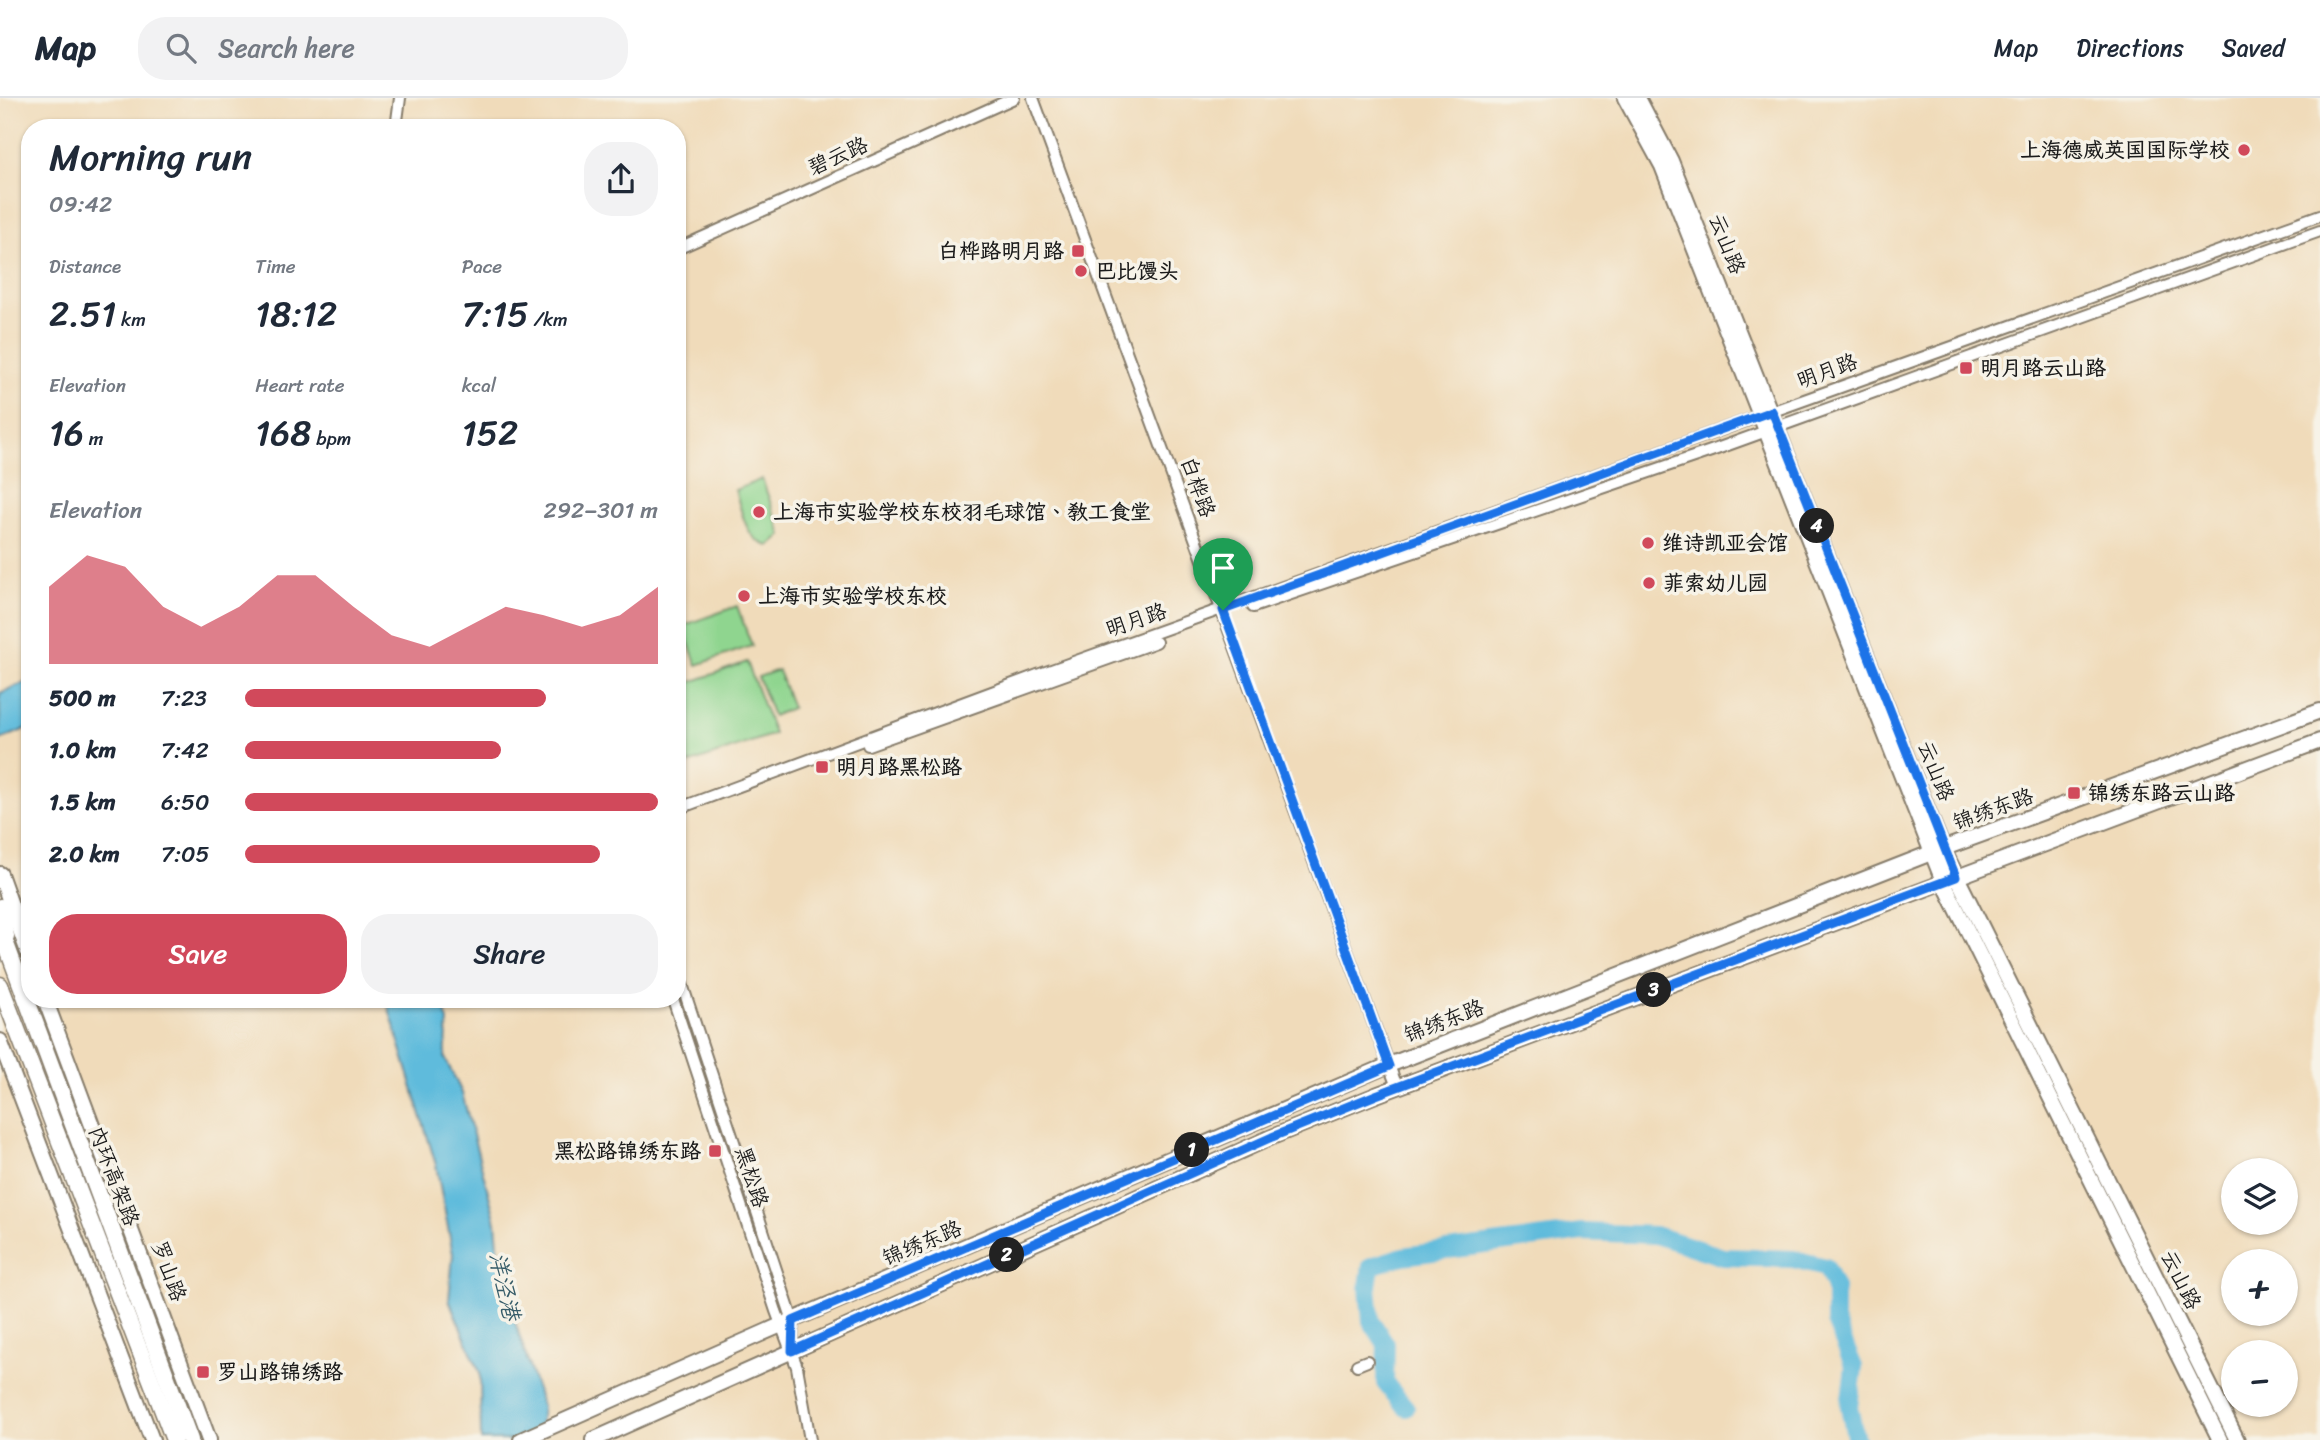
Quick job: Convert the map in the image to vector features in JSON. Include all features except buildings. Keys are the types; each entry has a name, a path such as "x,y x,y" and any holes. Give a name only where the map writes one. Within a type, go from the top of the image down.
{"highway":[{"path":"0,907 11,959"},
{"name":"内环高架路","path":"0,928 21,990"},
{"name":"内环高架路","path":"0,985 65,1129 190,1440"},
{"name":"内环高架路","path":"27,1008 65,1129 174,1440"}],"main road":[{"name":"云山路","path":"1625,98 1662,166 1767,413"},
{"name":"云山路","path":"1638,98 1671,161 1772,428 1949,879 2220,1440"},
{"name":"锦绣东路","path":"522,1440 787,1323 1389,1066 1937,851 2320,711"},
{"path":"593,1440 1272,1137 1397,1087 2320,741"},
{"path":"0,874 21,933"},
{"name":"云山路","path":"1949,879 2235,1437"},
{"name":"罗山路","path":"48,1008 209,1440"},
{"path":"0,1041 152,1440"}],"street":[{"path":"397,119 400,98"},
{"name":"碧云路","path":"686,245 1014,98"},
{"name":"白桦路","path":"1033,98 1225,613 1397,1087"},
{"name":"明月路","path":"686,813 1767,413 2320,215"},
{"name":"明月路","path":"686,806 1008,685 1772,428 2320,231"},
{"path":"686,998 787,1323 810,1440"},
{"name":"黑松路","path":"676,1008 787,1323"}],"green space":[{"name":"上海市实验学校东校羽毛球馆、教工食堂","path":"762,479 782,535 769,546 761,543 750,532 735,490"},
{"path":"737,606 752,646 697,665 686,636 686,625"},
{"path":"747,662 774,734 688,764 686,684"},
{"path":"778,670 792,708 773,716 758,677"}],"water":[{"path":"21,684 21,731 0,740 0,693"},
{"path":"389,1008 444,1008 448,1021 445,1058 462,1093 496,1222 501,1278 542,1406 539,1440 481,1440 480,1373 449,1300 453,1254 436,1165"}],"waterway":[{"path":"1406,1408 1385,1383 1386,1344 1371,1321 1368,1286 1371,1266 1403,1256 1582,1232 1655,1235 1723,1257 1793,1259 1826,1267 1835,1288 1835,1321 1854,1367 1849,1407 1856,1440"}],"place":[{"name":"上海德威英国国际学校","path":"2244,150"},
{"name":"白桦路明月路","path":"1078,251"},
{"name":"巴比馒头","path":"1081,271"},
{"name":"明月路云山路","path":"1966,368"},
{"name":"上海市实验学校东校羽毛球馆、教工食堂","path":"759,512"},
{"name":"维诗凯亚会馆","path":"1648,543"},
{"name":"菲索幼儿园","path":"1649,583"},
{"name":"上海市实验学校东校","path":"744,596"},
{"name":"明月路黑松路","path":"822,767"},
{"name":"锦绣东路云山路","path":"2074,793"},
{"name":"黑松路锦绣东路","path":"715,1151"},
{"name":"罗山路锦绣路","path":"203,1372"}],"route":[{"path":"1772,411 1956,877 1376,1095 1272,1137 792,1351 793,1321 1389,1066 1223,610 1772,411"}],"water label":[{"name":"洋泾港","path":"505,1286"}]}
